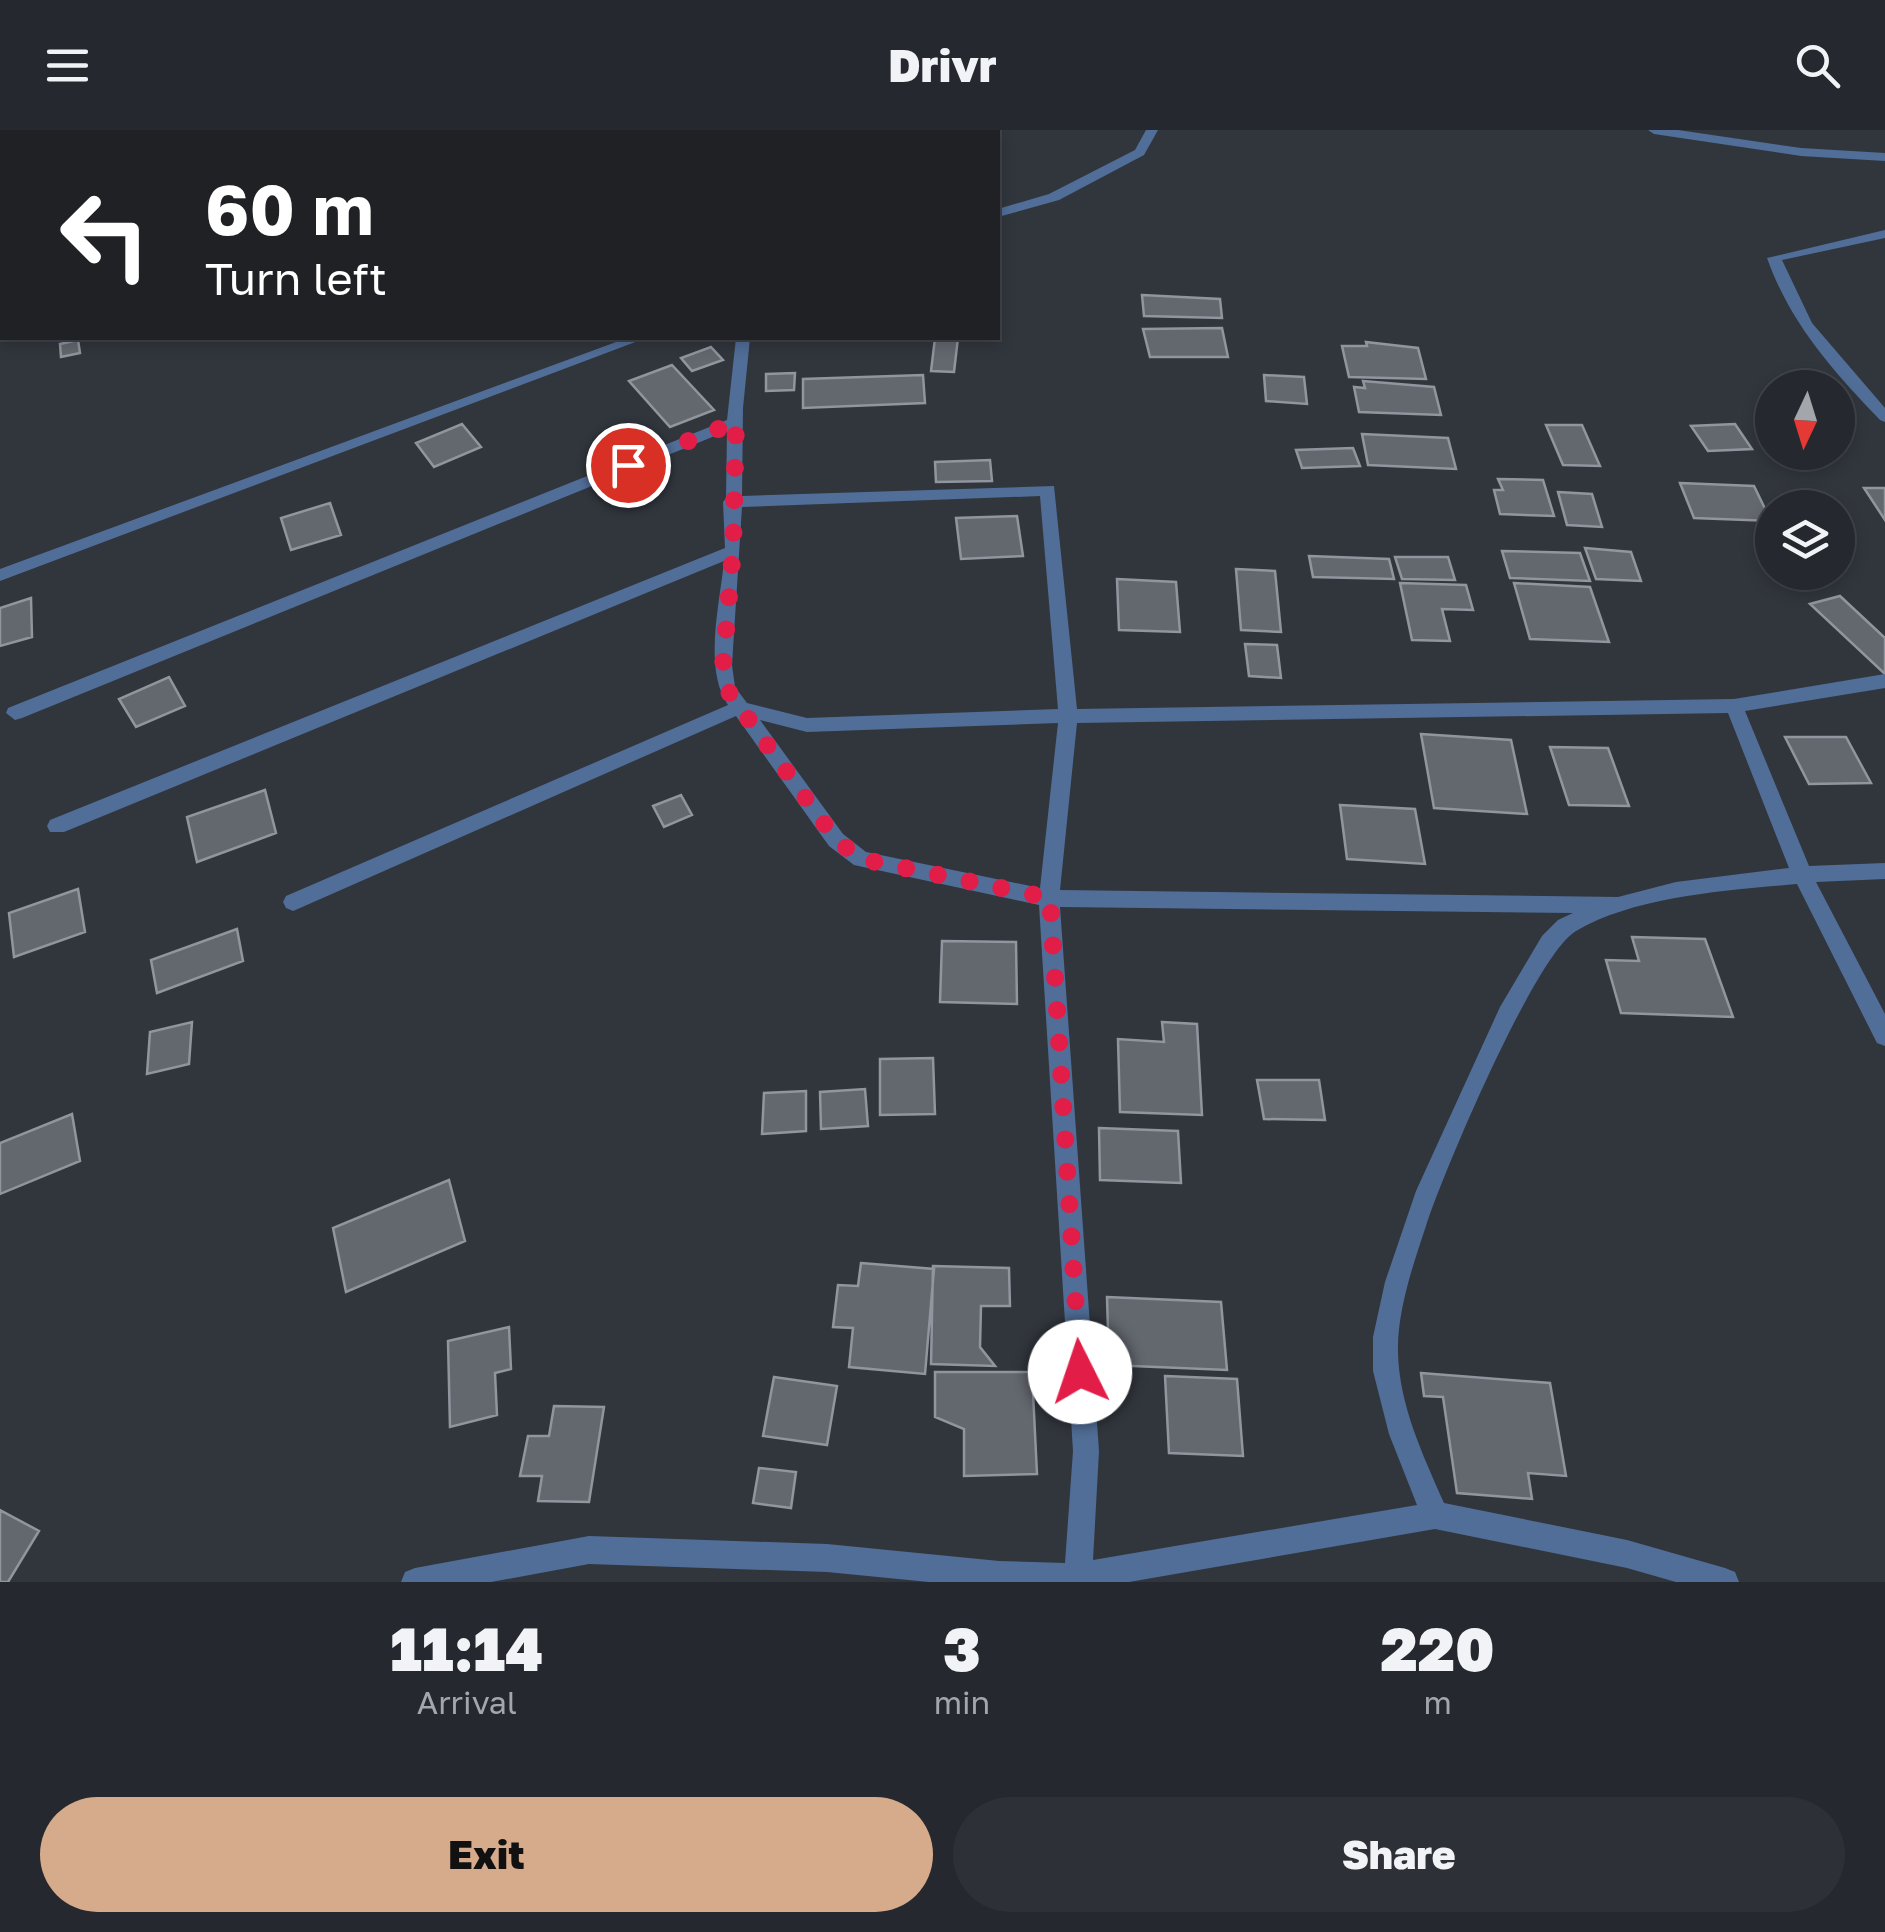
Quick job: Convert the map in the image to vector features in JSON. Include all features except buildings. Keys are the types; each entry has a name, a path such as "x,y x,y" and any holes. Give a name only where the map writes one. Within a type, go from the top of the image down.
{"street":[{"path":"1000,212 1054,197 1140,152 1152,130"},
{"path":"1654,130 1801,152 1885,157"},
{"path":"1885,234 1774,258 1784,294 1813,337 1885,417"},
{"path":"0,576 634,340"},
{"path":"742,340 730,502 733,551 723,665 726,688 836,840 861,859 1050,898 1617,905 1800,872 1885,871"},
{"path":"15,713 736,422"},
{"path":"730,502 1048,490 1068,716 1050,898 1086,1451 1078,1577"},
{"path":"57,826 733,551"},
{"path":"293,902 738,708 807,725 1068,716 1734,706 1885,681"},
{"path":"1734,706 1800,872 1885,1036"},
{"path":"1435,1515 1394,1418 1384,1347 1416,1218 1524,980 1561,928 1617,905"},
{"path":"416,1582 589,1550 827,1558 999,1575 1078,1577 1435,1515 1627,1554 1725,1582"}],"route":[{"path":"628,465 736,422 730,502 733,551 723,665 726,688 836,840 861,859 894,868 1050,898 1080,1372"}]}
